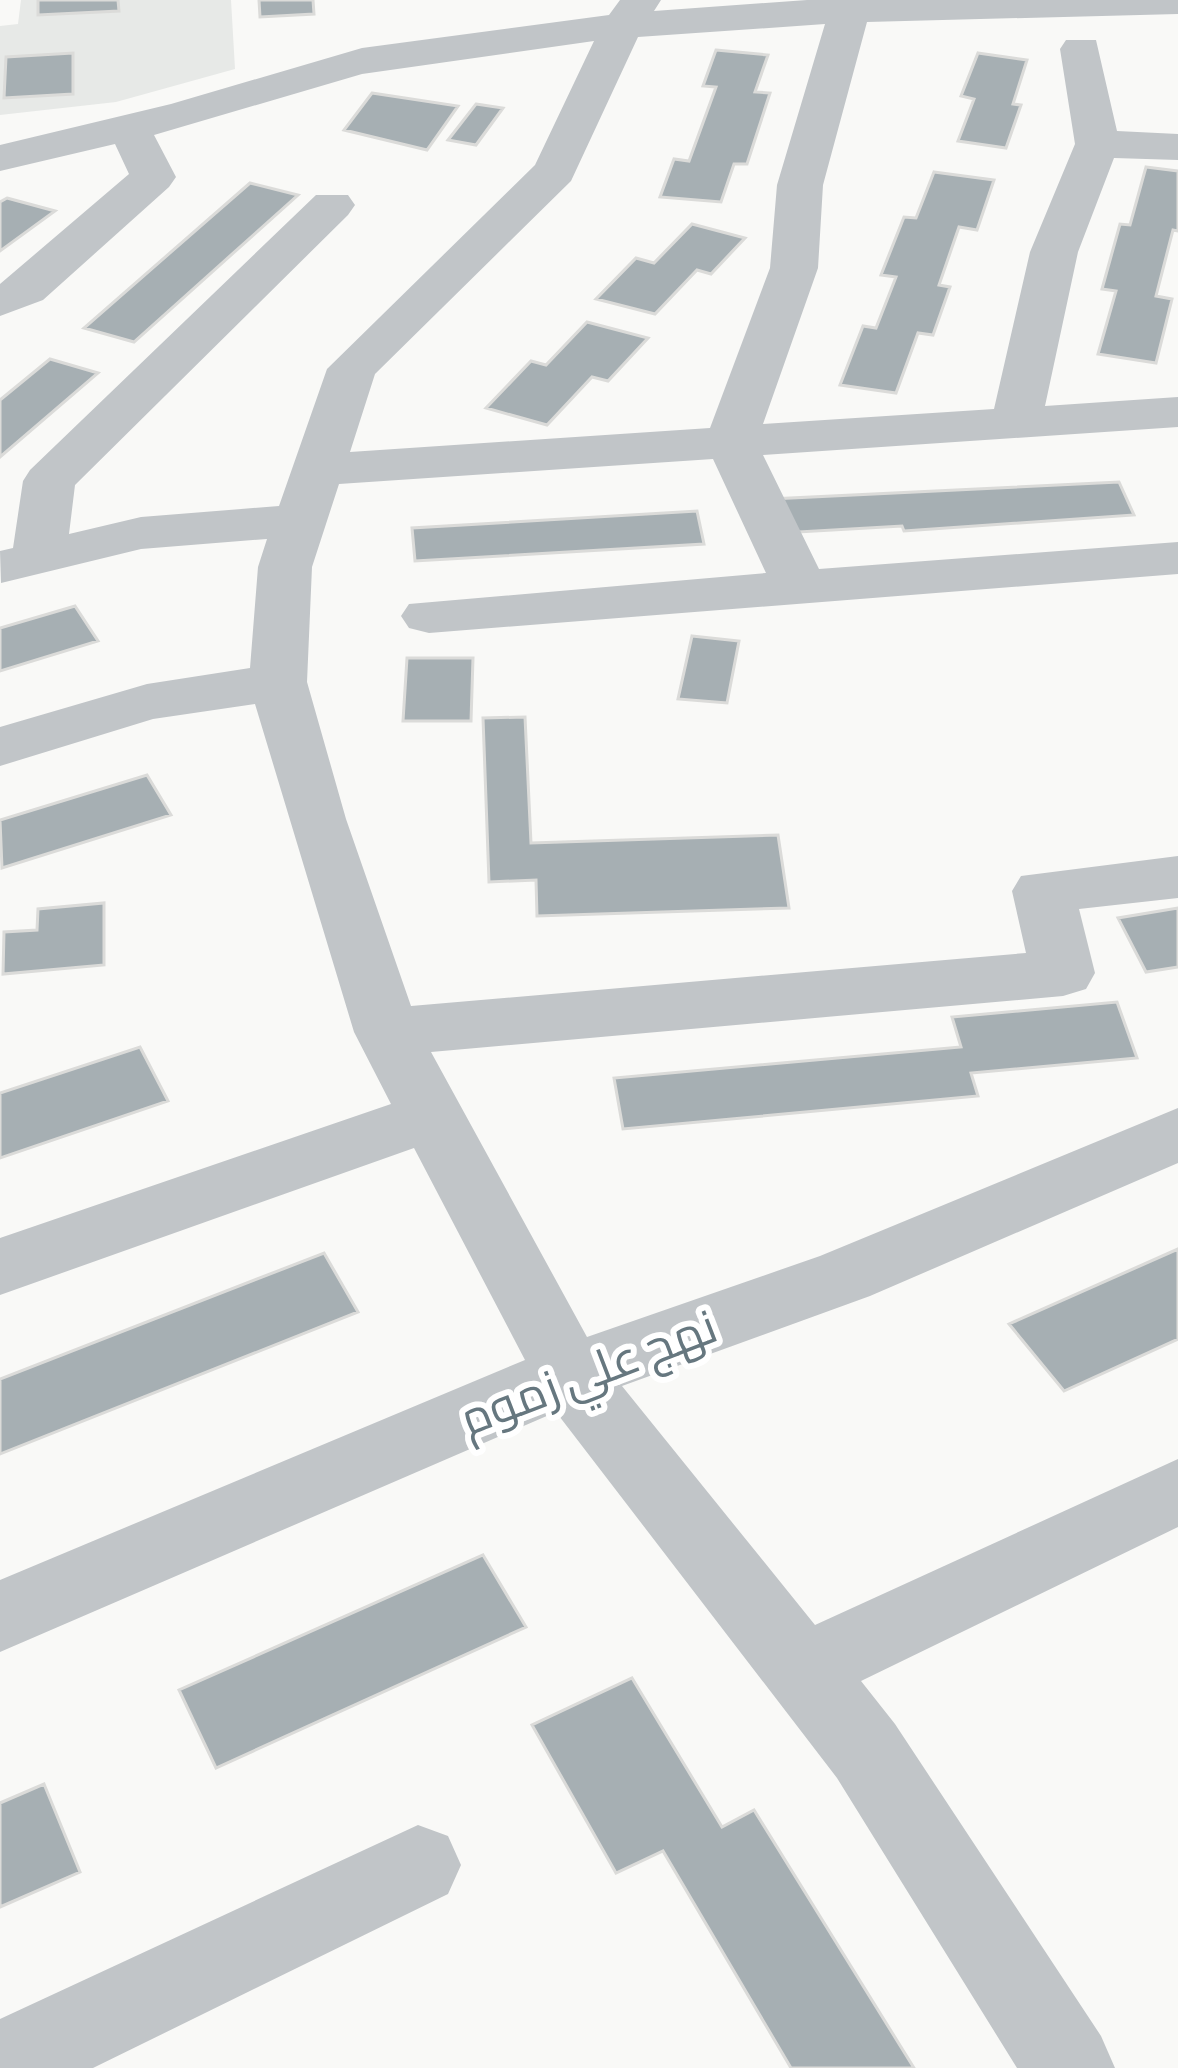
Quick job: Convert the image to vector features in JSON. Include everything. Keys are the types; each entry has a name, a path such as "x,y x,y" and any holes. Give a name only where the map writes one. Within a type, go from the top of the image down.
{"street":[{"path":"0,158 129,129 408,36 632,13 1178,2"},
{"path":"800,587 731,442 794,268 800,184 849,12"},
{"path":"632,13 555,171 352,369 285,567 278,682 316,819 387,1032 569,1374 866,1751 1069,2068"},
{"path":"1016,423 1054,252 1097,144 1081,49"},
{"path":"0,302 26,290 153,177 129,129"},
{"path":"1097,144 1178,147"},
{"path":"19,562 49,482 332,205"},
{"path":"19,562 306,495 731,442 1178,412"},
{"path":"429,616 1178,558"},
{"path":"0,747 147,702 278,682"},
{"path":"387,1032 1063,973 1043,891 1178,878"},
{"path":"0,1267 431,1116"},
{"name":"نهج علي زموم","path":"0,1616 569,1374 845,1276 1178,1133"},
{"path":"802,1670 1178,1490"},
{"path":"0,2066 418,1865"}],"shaded area":[{"path":"21,0 231,0 235,69 116,102 0,115 0,26 18,24"}],"building":[{"path":"38,0 118,0 119,11 38,15"},
{"path":"259,0 313,0 314,14 260,17"},
{"path":"716,50 768,55 755,92 770,93 747,164 734,164 721,202 660,197 674,159 689,161 716,87 703,86"},
{"path":"73,53 73,94 4,98 6,57"},
{"path":"978,53 1027,60 1013,104 1021,105 1006,148 958,141 974,99 961,96"},
{"path":"372,93 458,106 427,150 344,130"},
{"path":"476,104 503,108 476,145 448,140"},
{"path":"1146,167 1178,171 1178,231 1173,230 1156,296 1172,299 1156,363 1098,354 1116,291 1102,289 1120,224 1130,225"},
{"path":"934,172 994,180 977,230 959,227 939,285 950,287 933,335 918,333 896,393 840,385 863,326 876,328 896,277 881,275 904,217 916,218"},
{"path":"250,183 298,195 134,342 84,328"},
{"path":"7,198 55,211 0,251 0,202"},
{"path":"692,224 745,238 711,274 697,270 655,314 596,299 636,258 654,263"},
{"path":"587,322 648,338 608,381 592,377 547,425 486,408 531,361 546,365"},
{"path":"50,359 98,373 0,457 0,400"},
{"path":"1119,482 1134,515 904,531 902,526 781,533 771,499"},
{"path":"697,511 704,544 415,561 412,528"},
{"path":"75,606 98,641 0,671 0,628"},
{"path":"692,636 739,641 727,703 678,699"},
{"path":"407,658 473,658 471,721 403,721"},
{"path":"525,717 531,843 778,835 789,908 537,916 536,880 489,882 483,718"},
{"path":"147,775 171,815 2,868 0,820"},
{"path":"104,903 104,965 3,974 4,932 37,930 38,909"},
{"path":"1178,908 1178,967 1146,972 1118,918"},
{"path":"1117,1002 1137,1058 971,1073 978,1096 623,1129 614,1078 961,1047 952,1017"},
{"path":"140,1047 168,1101 0,1158 0,1093"},
{"path":"1178,1249 1178,1339 1064,1391 1009,1324"},
{"path":"324,1253 358,1312 0,1454 0,1379"},
{"path":"483,1555 526,1627 216,1768 179,1690"},
{"path":"632,1678 722,1827 754,1810 914,2068 791,2068 663,1851 616,1873 532,1725"},
{"path":"44,1784 80,1872 0,1907 0,1803"}]}
